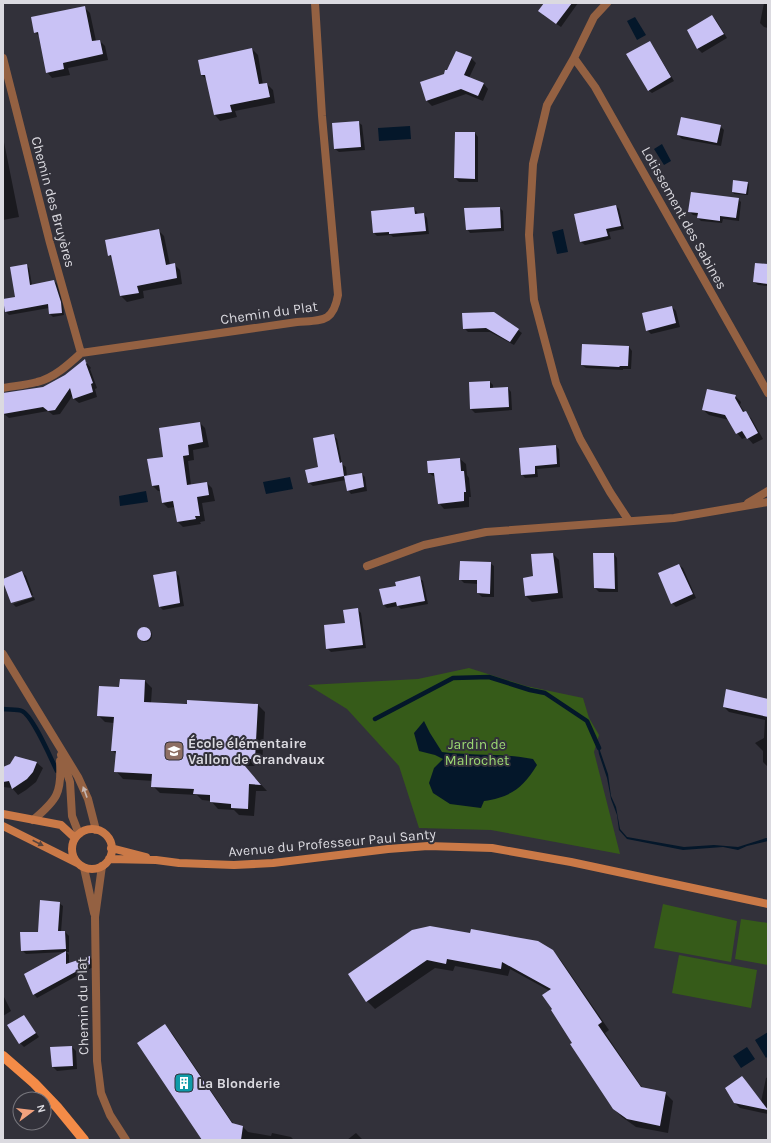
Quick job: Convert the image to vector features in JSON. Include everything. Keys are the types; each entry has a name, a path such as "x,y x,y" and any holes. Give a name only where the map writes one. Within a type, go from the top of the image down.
{"main road":[{"path":"3,814 61,825 77,836"},
{"path":"3,826 82,866 90,869 102,866 109,860 112,848 107,836 102,832 90,829 77,836 72,850 73,856 82,866"},
{"name":"Avenue du Professeur Paul Santy","path":"109,860 156,860 234,865 428,846 492,848 572,862 768,904"},
{"name":"Avenue du Professeur Paul Santy","path":"112,848 156,860"},
{"path":"3,1056 34,1083 57,1107 84,1140"}],"street":[{"name":"Chemin du Plat","path":"81,353 318,320 327,318 336,308 338,295 322,116 315,3"},
{"path":"607,3 594,17 574,58 547,105 533,164 529,235 534,300 556,383 580,439 610,492 629,521"},
{"name":"Chemin des Bruyères","path":"3,58 50,243 81,353"},
{"name":"Lotissement des Sabines","path":"574,58 595,87 768,393"},
{"path":"3,388 38,382 49,377 70,363 81,353"},
{"path":"744,505 768,491"},
{"path":"367,566 424,545 486,532 674,518 768,502"},
{"path":"3,654 55,741 74,769 83,787 96,830"},
{"path":"33,820 48,807 60,787 60,761 55,741"},
{"path":"55,741 70,782 72,816 77,836"},
{"path":"82,866 95,917"},
{"name":"Chemin du Plat","path":"102,866 95,917 97,1061 101,1093 110,1115 126,1140"}],"green space":[{"name":"Jardin de Malrochet","path":"469,668 526,686 583,698 589,718 599,735 594,752 620,854 491,830 419,828 399,766 347,709 308,685 418,679"},
{"path":"663,904 737,921 731,962 654,948"},
{"path":"741,919 768,923 768,965 735,959"},
{"path":"679,955 757,970 751,1008 672,993"}],"water":[{"path":"635,17 646,35 637,40 627,21"},
{"path":"410,126 411,139 379,141 378,128"},
{"path":"662,144 671,161 664,165 654,149"},
{"path":"563,229 568,252 557,254 552,232"},
{"path":"290,477 293,489 266,494 263,482"},
{"path":"146,491 148,502 120,506 119,496"},
{"path":"424,721 442,752 522,757 533,759 537,765 527,780 515,790 502,797 484,801 481,808 450,804 433,793 429,783 434,768 443,759 435,755 419,751 414,733"},
{"path":"597,742 608,774 611,796 616,807 620,829 627,837 684,847 714,845 738,847 766,838 768,838 768,841 747,846 738,850 723,847 683,850 627,839 619,830 617,815 611,799"},
{"path":"768,1032 768,1056 766,1058 755,1040"},
{"path":"747,1047 755,1059 741,1068 733,1056"}],"building":[{"path":"544,3 572,3 556,24 538,11"},
{"path":"85,6 92,41 100,40 103,54 63,63 64,69 46,73 38,32 34,33 31,17"},
{"path":"712,15 724,34 697,49 687,30"},
{"path":"650,41 671,77 648,91 626,54"},
{"path":"252,48 259,84 267,83 270,97 230,105 232,112 214,115 205,75 201,75 198,60"},
{"path":"456,51 472,57 464,75 484,83 478,96 461,89 426,101 420,82 444,74"},
{"path":"681,117 721,125 717,143 677,135"},
{"path":"359,121 361,147 334,149 332,123"},
{"path":"455,132 475,132 475,179 454,178"},
{"path":"733,180 748,182 746,194 732,192"},
{"path":"691,192 739,198 736,218 720,216 720,221 697,218 698,213 688,212"},
{"path":"616,205 621,226 606,229 608,236 580,242 574,214"},
{"path":"414,207 415,214 424,213 426,231 389,234 389,232 373,233 371,211"},
{"path":"500,207 501,228 466,230 464,208"},
{"path":"159,229 166,265 175,263 177,278 137,286 139,293 120,296 111,255 108,256 105,240"},
{"path":"755,263 768,264 768,284 753,282"},
{"path":"27,264 30,285 54,280 61,302 62,313 49,314 48,304 5,312 3,299 15,297 10,267"},
{"path":"672,306 676,323 646,331 642,313"},
{"path":"494,312 519,329 510,342 486,328 463,329 462,313"},
{"path":"582,344 629,346 628,366 581,365"},
{"path":"85,359 93,383 91,384 93,392 73,399 70,388 55,410 48,411 43,407 3,414 3,393 43,387 65,375"},
{"path":"490,381 490,388 508,387 509,407 470,409 469,382"},
{"path":"707,389 736,395 735,398 743,412 746,411 758,433 747,439 742,431 736,434 725,415 702,410"},
{"path":"200,422 203,442 188,445 189,455 183,456 187,485 207,482 209,495 197,497 200,516 195,516 196,519 177,522 173,501 162,503 159,485 152,486 147,459 163,457 159,428"},
{"path":"334,434 340,463 342,462 344,476 308,483 305,470 318,467 313,438"},
{"path":"556,445 557,464 535,466 535,474 521,475 519,448"},
{"path":"460,458 461,471 464,471 466,492 464,492 464,501 438,504 434,473 428,473 427,461"},
{"path":"362,473 364,487 347,491 344,476"},
{"path":"553,553 558,593 525,596 523,578 533,576 531,554"},
{"path":"593,553 614,553 615,589 594,588"},
{"path":"460,561 491,562 490,594 477,593 477,580 459,580"},
{"path":"679,564 693,594 671,604 658,573"},
{"path":"22,571 32,597 11,603 3,579"},
{"path":"176,571 180,603 159,607 153,575"},
{"path":"420,576 425,601 397,606 396,602 383,605 379,589 396,586 395,582"},
{"path":"358,608 363,645 326,649 324,625 345,623 343,610"},
{"path":"144,627 149,629 151,634 149,639 144,641 139,639 137,634 139,629"},
{"path":"120,679 145,680 144,702 187,704 187,700 258,704 255,759 239,759 261,785 249,784 248,809 231,808 231,804 210,802 210,795 193,794 194,789 151,787 152,774 114,772 116,751 111,751 114,717 97,716 99,686 119,687"},
{"path":"726,689 768,699 768,717 723,707"},
{"path":"15,756 37,762 33,772 27,779 12,789 9,781 3,782 3,767 10,764"},
{"path":"40,900 60,902 58,931 65,931 66,949 21,951 20,932 38,932"},
{"path":"430,926 470,933 471,929 538,941 553,950 602,1022 598,1025 641,1087 666,1092 660,1126 627,1119 613,1109 570,1044 572,1043 542,995 551,989 502,962 501,969 447,959 446,964 427,960 366,1002 348,974 412,930"},
{"path":"66,951 66,964 90,956 90,964 33,995 24,974"},
{"path":"24,1015 36,1033 19,1044 7,1025"},
{"name":"La Blonderie","path":"165,1024 232,1123 243,1126 241,1140 202,1140 137,1043"},
{"path":"72,1046 73,1066 52,1067 50,1047"},
{"path":"742,1076 768,1110 734,1103 725,1088"}],"waterway":[{"path":"375,719 453,678 489,677 530,690 545,693 587,721 599,748"},
{"path":"3,709 20,710 26,715 36,729 57,771"}],"place":[{"name":"École élémentaire Vallon de Grandvaux","path":"174,751"},
{"name":"La Blonderie","path":"184,1083"}]}
